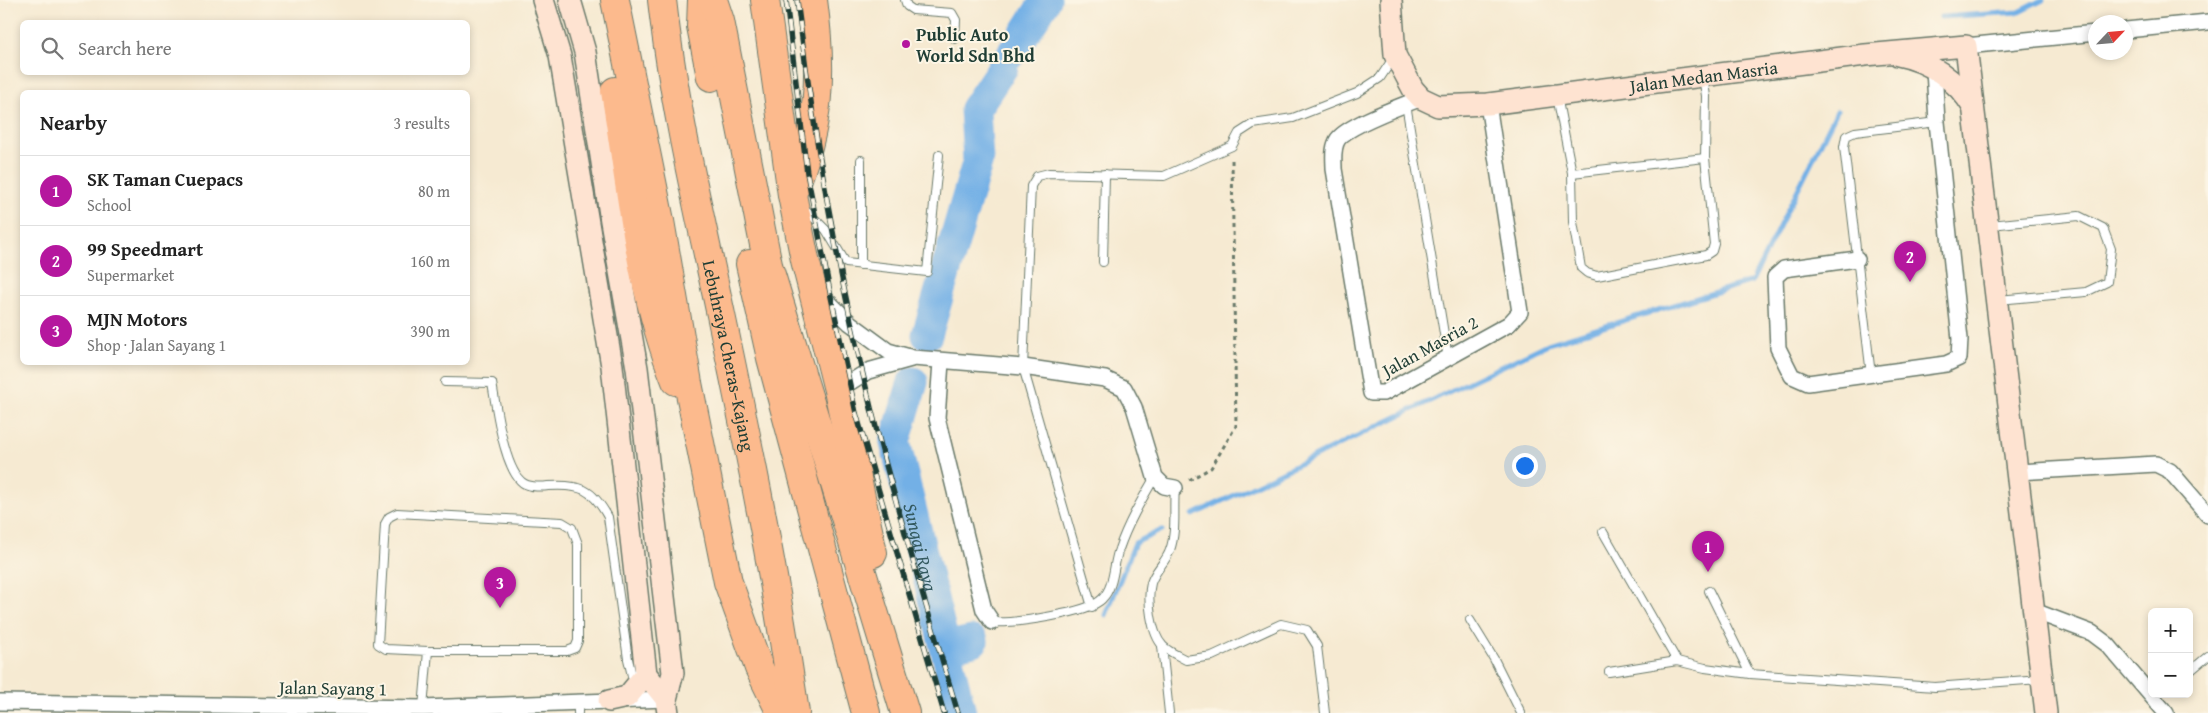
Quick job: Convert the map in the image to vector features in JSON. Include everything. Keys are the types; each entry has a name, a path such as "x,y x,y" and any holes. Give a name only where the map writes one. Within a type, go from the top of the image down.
{"highway":[{"path":"598,0 612,67 643,260 661,344 699,440"},
{"path":"615,0 660,221 699,440 728,582 759,668 782,713"},
{"name":"Lebuhraya Cheras–Kajang","path":"662,0 675,96 733,370 785,646 795,713"},
{"path":"702,0 701,26 771,358 866,713"},
{"path":"713,0 720,21 768,266 905,713"},
{"path":"765,0 792,195 838,390 874,561 876,619"},
{"path":"792,195 806,160 815,122 820,77 813,0"}],"street":[{"path":"543,0 560,56 612,366 640,681 667,706"},
{"path":"570,0 585,52 610,221 637,368 673,674 667,706"},
{"path":"1391,0 1395,56 1413,89 1413,101"},
{"path":"2133,29 2208,22"},
{"name":"Jalan Medan Masria","path":"1413,101 1438,106 1488,104 1703,75 1889,53 2088,34"},
{"path":"1966,46 2046,713"},
{"path":"1889,53 1905,56 1934,69 1959,88 1974,107"},
{"path":"1857,259 1784,269 1775,277 1778,348 1792,376 1808,384 1946,364 1959,358 1960,339 1937,122 1934,69"},
{"name":"Jalan Masria 2","path":"1413,101 1349,129 1338,140 1333,150 1336,179 1371,393 1384,393 1509,324 1520,312 1519,295 1488,104"},
{"path":"812,286 870,340 888,351 913,358 941,362 1023,367 1105,379 1124,388 1134,407 1156,477 1164,486 1175,488"},
{"path":"838,390 868,371 913,358"},
{"path":"941,362 937,418 984,610 992,622"},
{"path":"2017,472 2156,464 2170,471 2208,515"},
{"path":"2034,611 2092,633 2108,645 2148,686"},
{"path":"609,701 626,697 640,681"},
{"path":"2160,698 2166,713"},
{"name":"Jalan Sayang 1","path":"3,705 192,709 476,709 578,708 609,701 667,706"}],"lane":[{"path":"906,0 909,9 952,13 956,20 955,39"},
{"path":"1092,607 1023,367 1031,186 1037,176 1049,173 1164,176 1232,146 1239,133 1253,124 1294,118 1357,93 1380,78 1395,56"},
{"path":"1557,94 1572,173 1573,222 1581,268 1587,273 1597,276 1706,256 1712,251 1714,244 1704,158 1706,96 1703,75"},
{"path":"1413,101 1448,358"},
{"path":"1871,375 1844,147 1846,136 1855,132 1937,122"},
{"path":"792,195 826,230 846,263 927,272 939,155"},
{"path":"1572,173 1704,158"},
{"path":"861,160 861,265"},
{"path":"1103,262 1105,174"},
{"path":"1988,225 2078,216 2103,228 2111,250 2106,282 2093,289 2086,292 1996,300"},
{"path":"445,382 492,383 503,445 513,470 524,484 541,487 570,485 587,490 599,502 608,517 628,659 640,681"},
{"path":"992,622 1007,623 1092,607 1104,598 1112,580 1117,552 1131,517 1156,477"},
{"path":"1170,713 1162,646 1152,622 1149,602 1151,583 1158,567 1170,551 1174,532 1173,507 1175,488"},
{"path":"397,513 543,521 567,523 572,528 578,544 578,641 575,648 567,652 428,651 386,649 378,644 385,524 389,517 397,513"},
{"path":"1603,532 1677,661"},
{"path":"1709,591 1750,674"},
{"path":"1470,620 1494,659 1521,713"},
{"path":"1162,646 1186,660 1212,656 1281,624 1307,630 1317,646 1326,713"},
{"path":"423,708 428,651"},
{"path":"2193,669 2208,656"},
{"path":"1609,672 1677,661 1705,668 1750,674 1935,688 2042,679"}],"path":[{"path":"1175,488 1211,468 1236,426 1232,146"}],"waterway":[{"name":"Sungai Raya","path":"1012,53 1046,0"},
{"path":"1941,17 2019,12 2043,0"},
{"name":"Sungai Raya","path":"927,335 978,160 975,109 1003,67"},
{"path":"1193,515 1548,344 1752,281 1837,111"},
{"name":"Sungai Raya","path":"913,382 895,442 961,713"},
{"path":"1106,615 1135,543 1162,530"},
{"path":"945,647 973,641"}],"railway":[{"path":"786,0 807,173 856,413 944,713"},
{"path":"797,0 811,103 828,205 859,358 891,485 958,713"}],"place":[{"name":"Public Auto World Sdn Bhd","path":"906,44"},
{"name":"99 Speedmart","path":"1910,282"},
{"name":"SK Taman Cuepacs","path":"1708,572"},
{"name":"MJN Motors","path":"500,608"}]}
